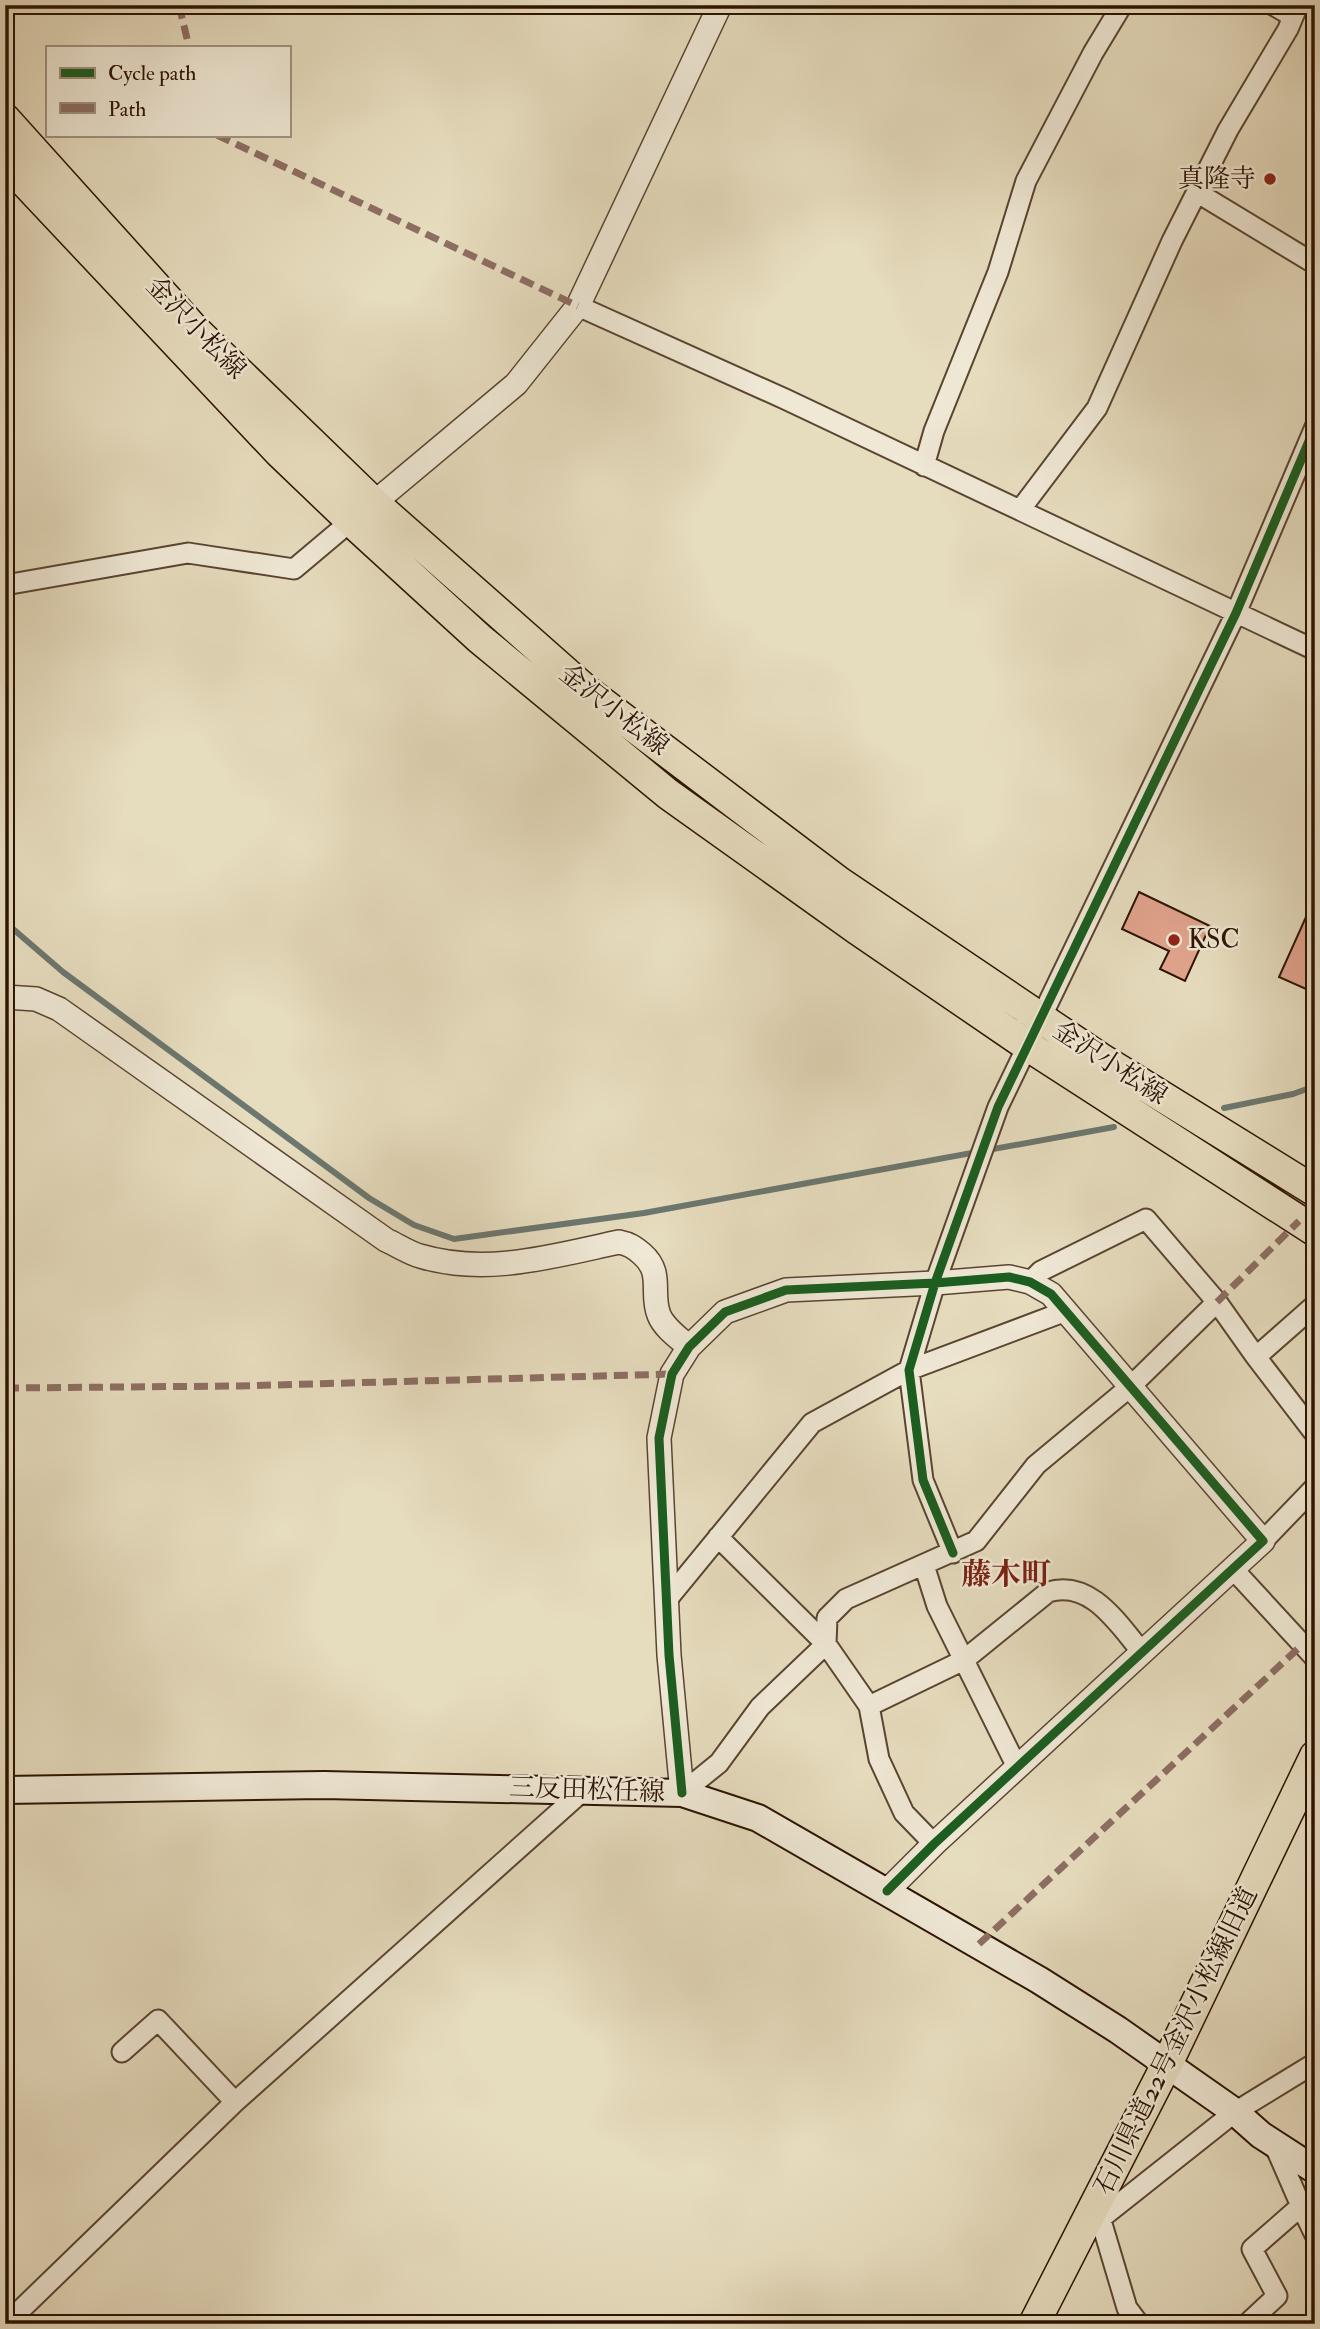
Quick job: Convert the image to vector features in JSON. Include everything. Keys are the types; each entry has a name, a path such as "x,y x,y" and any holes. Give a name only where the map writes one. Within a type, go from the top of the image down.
{"main road":[{"name":"金沢小松線","path":"5,119 194,330 480,639 668,794 857,929 1028,1046 1315,1231"},
{"name":"金沢小松線","path":"5,161 279,452 362,512 588,692 839,882 1100,1058 1315,1191"},
{"name":"石川県道22号金沢小松線旧道","path":"1034,2324 1098,2211 1315,1756"},
{"name":"三反田松任線","path":"5,1790 324,1785 682,1793 758,1818 1040,1980 1167,2064 1235,2112 1274,2144 1315,2170"}],"street":[{"path":"5,585 188,553 294,569 516,384 578,306 720,5"},
{"path":"924,466 933,432 999,272 1026,181 1093,53 1122,5"},
{"path":"1020,510 1097,408 1172,241 1228,130 1288,29 1295,11 1273,5"},
{"path":"1198,193 1315,264"},
{"path":"578,306 785,399 1315,650"},
{"path":"953,1553 923,1480 909,1370 935,1283 992,1125 1236,613 1315,427"},
{"path":"5,998 36,999 59,1009 386,1240 418,1256 456,1264 492,1266 619,1242 629,1244 649,1261 655,1271 659,1315 671,1331 689,1347"},
{"path":"1030,1282 1041,1271 1146,1219 1217,1302 1315,1434"},
{"path":"682,1793 669,1655 659,1438 672,1374 689,1347 725,1312 786,1290 1009,1277 1030,1282 1051,1294 1263,1541"},
{"path":"682,1793 719,1763 760,1707 826,1644 827,1618 846,1599 976,1541 1037,1465 1131,1386 1217,1302"},
{"path":"1256,1357 1315,1306"},
{"path":"667,1601 812,1423 909,1370 1066,1311"},
{"path":"887,1891 934,1844 1263,1541 1315,1487"},
{"path":"719,1537 826,1644 869,1706 879,1759 904,1813 934,1844"},
{"path":"924,1565 937,1606 1017,1767"},
{"path":"1233,1569 1315,1658"},
{"path":"869,1706 964,1660 1048,1592 1058,1589 1075,1591 1100,1602 1142,1652"},
{"path":"6,2324 235,2102 584,1789"},
{"path":"122,2052 158,2020 235,2102"},
{"path":"1139,2324 1126,2308 1098,2211 1235,2112 1315,2063"},
{"path":"1274,2144 1315,2235"},
{"path":"1247,2324 1277,2296 1252,2249 1301,2206"}],"building":[{"name":"KSC","path":"1139,892 1210,926 1185,981 1160,969 1169,951 1122,929"},
{"path":"1315,897 1315,993 1279,977"}],"waterway":[{"path":"5,922 63,972 369,1198 414,1225 454,1239 644,1213 1114,1127"},
{"path":"1224,1108 1293,1094 1315,1086"}],"marked path":[{"path":"179,5 189,46"},
{"path":"219,136 578,306"},
{"path":"1217,1302 1299,1221"},
{"path":"5,1388 239,1386 672,1374"},
{"path":"979,1944 1302,1645"}],"cycle path":[{"path":"953,1553 923,1480 909,1370 935,1283 998,1107 1236,613 1315,427"},
{"path":"682,1793 669,1655 659,1438 672,1374 689,1347 725,1312 786,1290 1009,1277 1030,1282 1051,1294 1263,1541 934,1844 887,1891"}],"place":[{"name":"真隆寺","path":"1270,179"},
{"name":"KSC","path":"1174,940"}],"district":[{"name":"藤木町","path":"1006,1574"}]}
